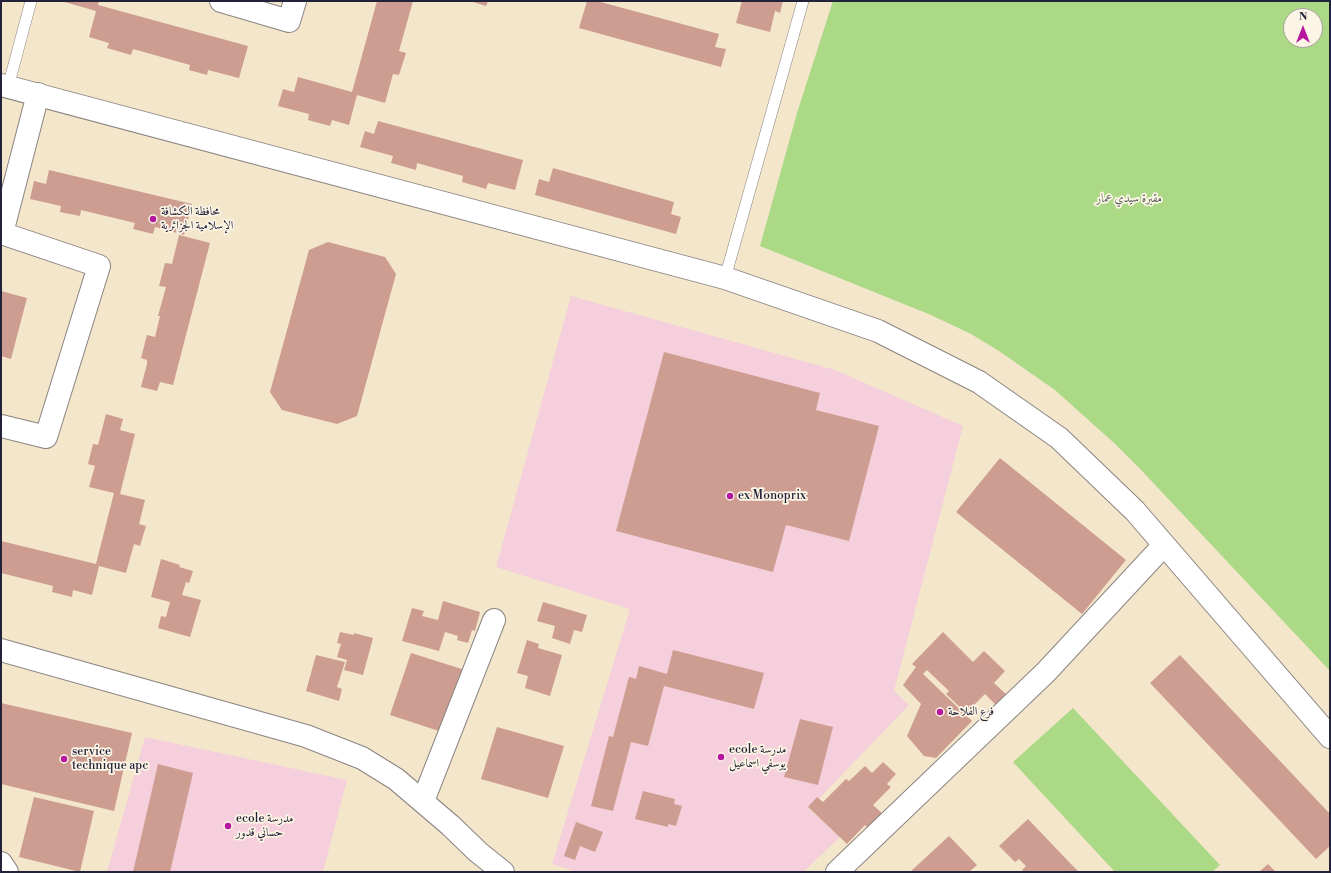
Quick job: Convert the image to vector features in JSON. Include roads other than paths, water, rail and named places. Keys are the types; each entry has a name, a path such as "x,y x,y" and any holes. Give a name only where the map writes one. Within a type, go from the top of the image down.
{"street":[{"path":"221,1 289,20 295,1"},
{"path":"4,86 725,278 878,331 979,382 1059,438 1135,511 1330,737"},
{"path":"1,426 46,437 99,266 1,233 38,94"},
{"path":"837,872 1046,672 1164,545"},
{"path":"423,801 494,620"},
{"path":"1,650 306,736 362,758 396,779 450,825 478,852 503,872"},
{"path":"1,863 7,872"}],"lane":[{"path":"4,86 31,1"},
{"path":"725,278 803,1"}],"place":[{"name":"محافظة الكشافة الإسلامية الجزائرية","path":"153,219"},
{"name":"ex Monoprix","path":"730,496"},
{"name":"فرع الفلاحة","path":"940,712"},
{"name":"ecole مدرسة يوسفي اسماعيل","path":"721,757"},
{"name":"service technique apc","path":"64,759"},
{"name":"ecole مدرسة حساني قدور","path":"228,826"}],"park label":[{"name":"مقبرة سيدي عمار","path":"1129,199"}]}
